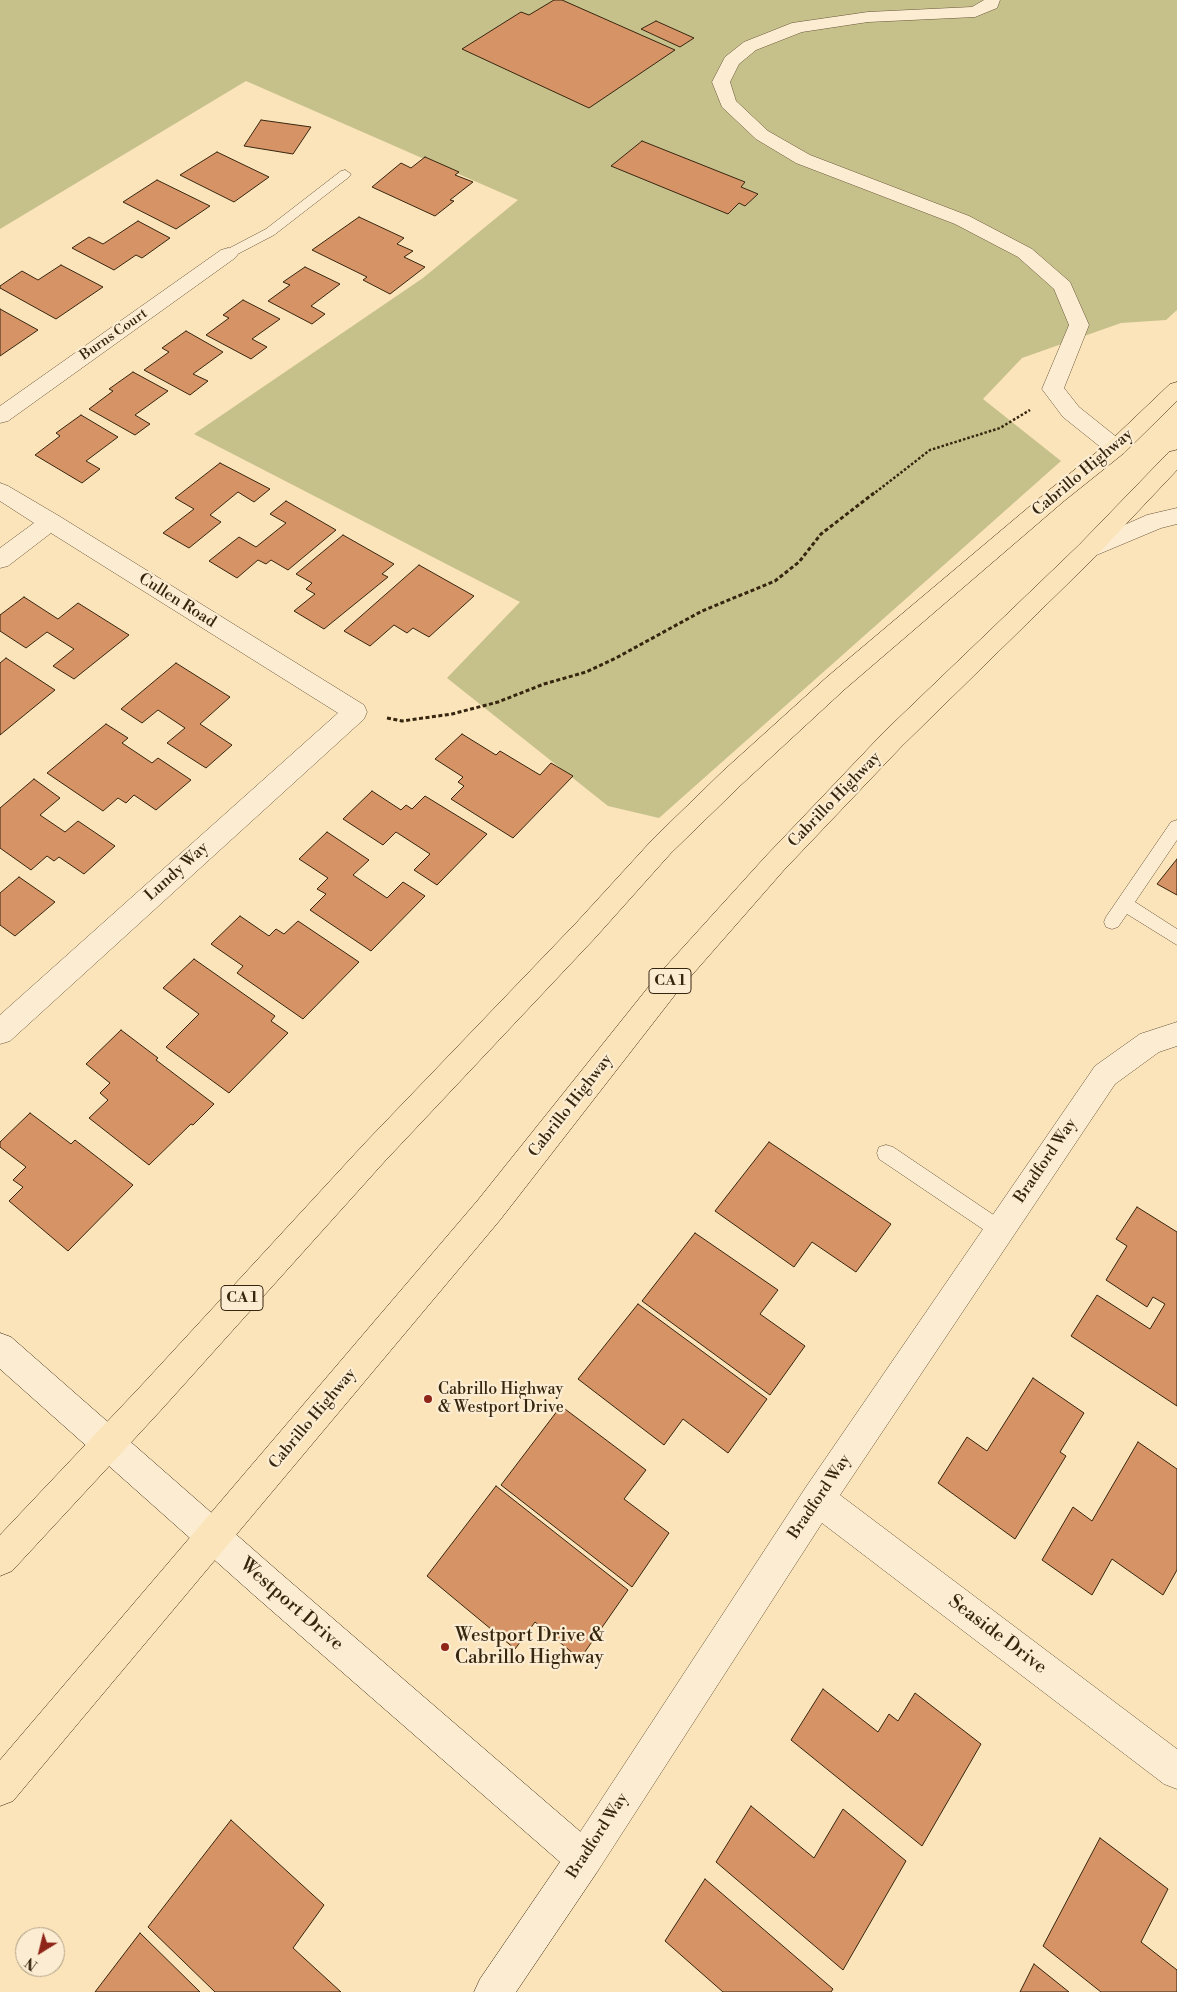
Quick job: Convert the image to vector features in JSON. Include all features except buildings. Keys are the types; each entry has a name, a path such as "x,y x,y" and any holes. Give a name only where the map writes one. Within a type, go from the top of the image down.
{"highway":[{"name":"Cabrillo Highway","path":"0,1559 108,1444 375,1152 586,930 662,846 732,778 836,683 1056,496 1116,448 1177,389"},
{"name":"Cabrillo Highway","path":"0,1788 489,1210 668,982 775,864 893,739 1088,551 1177,457"}],"street":[{"path":"992,0 991,4 975,12 868,17 798,27 750,46 731,61 721,82 728,103 762,135 803,159 962,220 1026,254 1063,286 1079,325 1053,389 1072,412 1116,448"},
{"name":"Burns Court","path":"0,416 228,254"},
{"name":"Cullen Road","path":"0,491 355,712"},
{"path":"1088,551 1154,521 1177,516"},
{"path":"0,560 51,522"},
{"name":"Lundy Way","path":"0,1032 355,712"},
{"name":"Bradford Way","path":"493,1992 584,1860 818,1499 1105,1075 1150,1042 1177,1034"},
{"name":"Westport Drive","path":"0,1348 584,1860"},
{"name":"Seaside Drive","path":"818,1499 1177,1771"}],"lane":[{"path":"228,254 270,232 345,174"},
{"path":"1112,922 1177,827"},
{"path":"1124,904 1175,939"},
{"path":"886,1153 1000,1230"}],"path":[{"path":"355,712 402,721 452,714 498,702 544,684 586,672 616,658 702,611 775,581 799,562 821,534 918,457 930,450 1000,428 1030,409 1053,389"}],"shaded area":[{"path":"0,0 1177,0 1177,310 1166,320 1121,323 1022,358 983,399 1061,461 659,818 608,806 447,678 520,602 194,434 423,278 518,200 246,81 0,229"}],"place":[{"name":"Cabrillo Highway & Westport Drive","path":"428,1399"},
{"name":"Westport Drive & Cabrillo Highway","path":"445,1647"}]}
